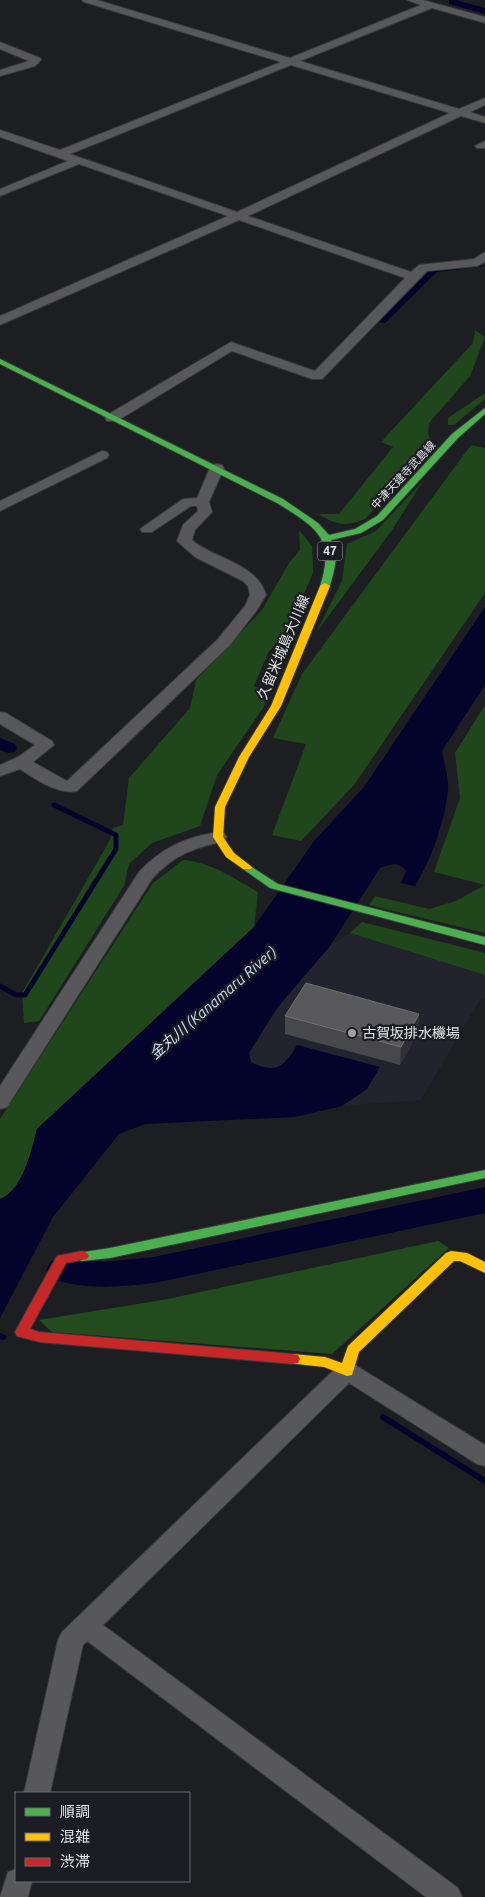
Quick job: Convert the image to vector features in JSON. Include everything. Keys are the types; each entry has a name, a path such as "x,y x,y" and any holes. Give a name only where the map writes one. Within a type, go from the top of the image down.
{"main road":[{"name":"47","path":"0,361 280,501 308,519 328,538"},
{"name":"中津天建寺武島線","path":"328,538 358,531 380,518 455,436 485,410"},
{"name":"久留米城島大川線","path":"218,837 220,806 244,757 276,706 332,569 328,538"},
{"path":"218,837 230,855 274,886 485,941"},
{"path":"485,1174 110,1253 62,1259 22,1332 39,1336 325,1362 347,1371 353,1350 451,1256 462,1256 485,1268"}],"street":[{"path":"87,0 485,120"},
{"path":"412,0 485,20"},
{"path":"60,154 293,62 442,0"},
{"path":"0,45 36,60 30,64 0,73"},
{"path":"0,321 238,216 485,101"},
{"path":"0,133 413,277"},
{"path":"0,193 79,160"},
{"path":"112,418 231,346 317,376 423,268 477,262 485,256"},
{"path":"0,507 102,455"},
{"path":"202,502 217,468"},
{"path":"147,529 188,502 202,502"},
{"path":"24,761 27,766 65,787 70,787 224,642 252,607 258,595 254,585 246,577 192,549 184,541 184,534 187,529 205,512 202,502"},
{"path":"0,717 46,745 24,761 0,771"},
{"path":"0,1102 145,876 160,859 176,849 196,840 218,837"},
{"path":"37,1792 71,1640 347,1371 485,1457"},
{"path":"86,1626 448,1897"},
{"path":"14,1897 18,1882"}],"shaded area":[{"path":"350,933 485,975 485,998 479,1001 421,1100 342,1106 367,1089 379,1067 288,1062 276,1068 262,1067 251,1062 249,1053 277,1008 330,946"}],"green space":[{"path":"475,330 485,337 470,376 429,423 428,434 433,443 365,519 341,524 330,521 318,514 339,514 393,447 381,442 473,343"},
{"path":"485,393 485,399 454,425 448,425 448,418"},
{"path":"471,445 485,448 485,593 354,785 301,841 272,835 306,744 273,738 302,674"},
{"path":"423,481 392,530 316,633 342,581 347,544 376,531"},
{"path":"299,530 312,546 313,573 289,628 268,653 254,686 265,691 265,705 217,775 200,826 152,843 129,864 124,886 39,1021 24,1023 22,993 110,840 113,828 123,825 129,778 190,708 196,680 262,610 289,563 300,550"},
{"path":"485,705 485,885 434,872 460,798 455,753"},
{"path":"183,860 212,867 258,892 254,927 37,1129 29,1158 20,1179 8,1194 0,1199 0,1119 153,883"},
{"path":"485,885 485,933 369,905 375,896 429,909 456,901"},
{"path":"362,922 485,953 485,975 350,933"},
{"path":"438,1241 449,1248 332,1354 52,1332 39,1320 168,1299"}],"water":[{"path":"485,266 437,272 385,323 377,321 431,269"},
{"name":"金丸川 (Kanamaru River)","path":"485,607 485,685 442,751 448,781 444,815 432,852 421,875 415,886 401,883 406,871 400,866 391,865 380,868 330,946 277,1008 249,1053 251,1062 259,1066 273,1068 284,1063 297,1045 380,1067 367,1089 342,1106 295,1117 145,1124 119,1134 53,1217 0,1318 0,1199 15,1188 20,1179 29,1159 37,1129 254,927 314,841 364,787"}],"building":[{"path":"306,983 419,1014 401,1047 285,1016"}],"waterway":[{"path":"452,2 485,11"},
{"path":"0,743 9,748"},
{"path":"0,986 16,995 25,995 116,849 116,835 54,805"},
{"path":"64,1270 103,1275 154,1270 485,1200"},
{"path":"383,1417 485,1481"}],"traffic: fast":[{"path":"0,361 280,501 305,517 324,534 329,544 331,556 330,570 325,586"},
{"path":"328,538 358,531 380,518 455,436 485,410"},
{"path":"247,867 274,886 485,941"},
{"path":"82,1256 110,1253 485,1174"}],"traffic: slow":[{"path":"247,867 230,855 218,837 220,807 244,757 276,706 325,586"},
{"path":"293,1359 325,1362 347,1371 353,1350 451,1256 462,1256 485,1268"}],"traffic: jam":[{"path":"82,1256 62,1259 22,1332 39,1337 293,1359"}],"place":[{"name":"古賀坂排水機場","path":"352,1033"}]}
